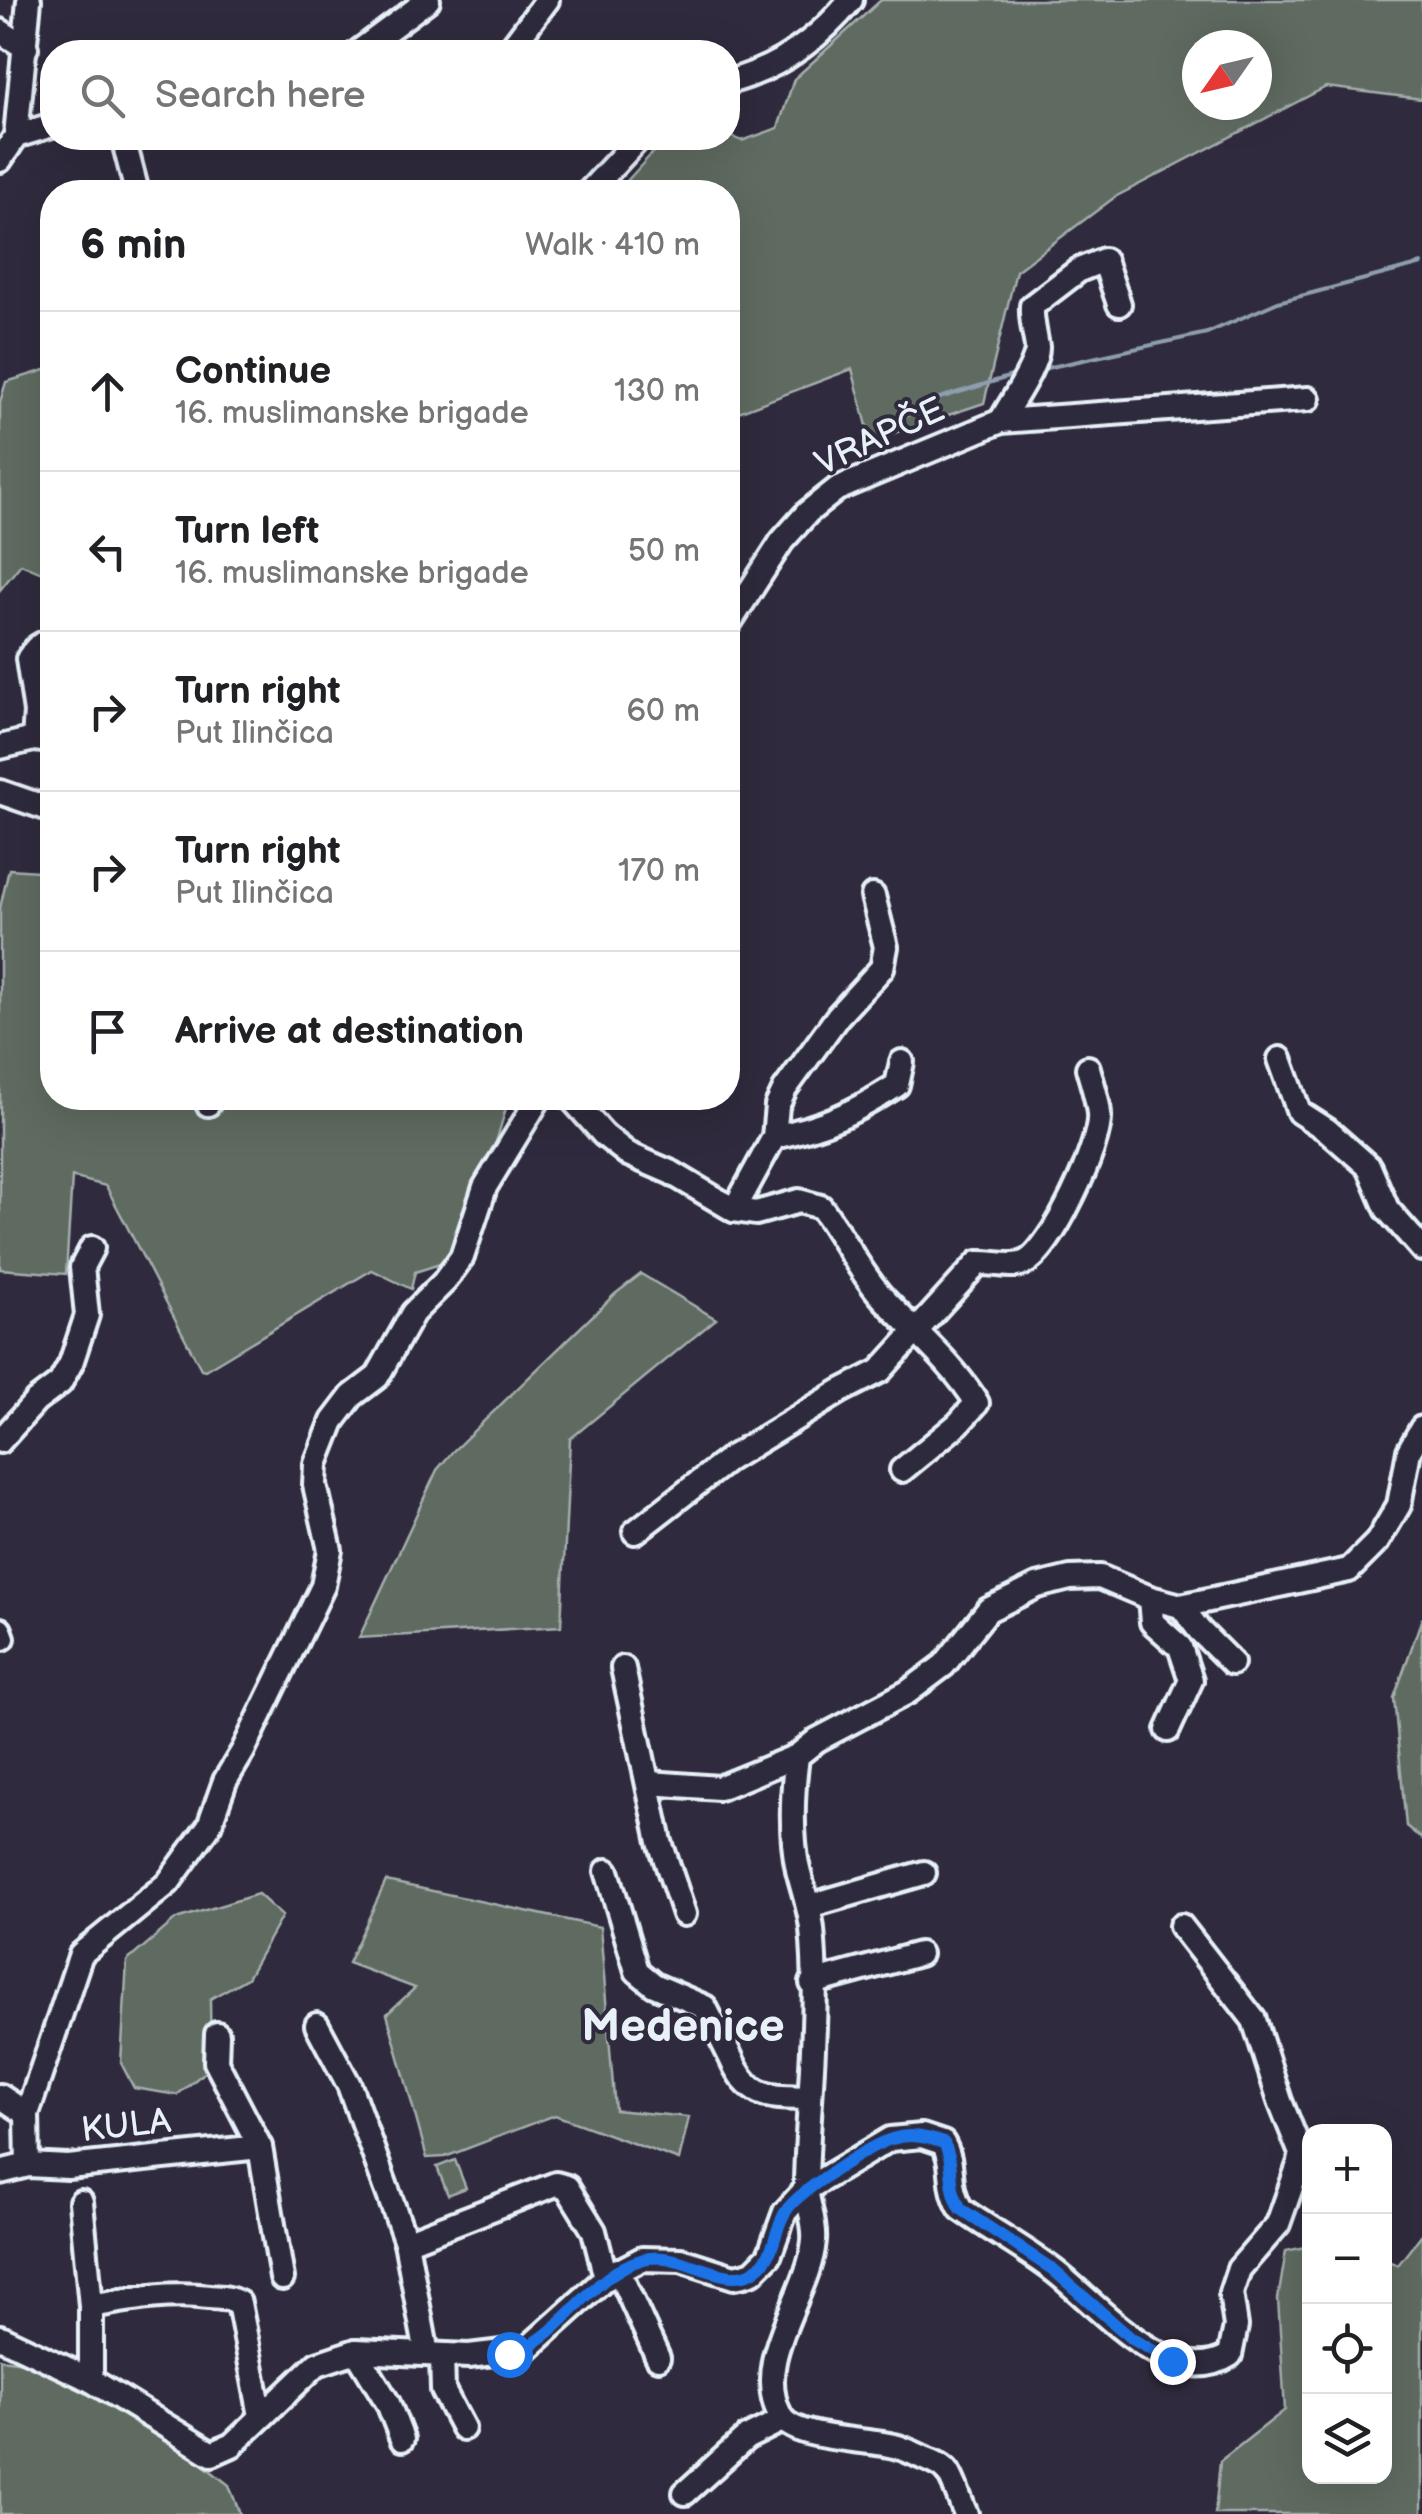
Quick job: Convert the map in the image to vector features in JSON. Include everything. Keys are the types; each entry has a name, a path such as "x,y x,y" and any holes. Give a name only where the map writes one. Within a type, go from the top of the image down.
{"street":[{"path":"0,160 16,136 30,0"},
{"path":"374,40 428,0"},
{"path":"516,40 546,0"},
{"path":"740,79 794,53 831,24 851,0"},
{"path":"0,31 26,48"},
{"path":"16,136 40,129"},
{"path":"127,150 134,180"},
{"path":"601,180 628,150"},
{"name":"VRAPČE","path":"1000,421 1034,362 1037,348 1032,306 1079,270 1104,260 1120,304"},
{"name":"VRAPČE","path":"740,606 782,540 837,489 1000,421 1308,399"},
{"path":"40,645 28,659 40,728"},
{"path":"0,748 40,741"},
{"path":"0,792 40,806"},
{"path":"734,1210 774,1137 777,1106 785,1089 838,1016 882,968 886,947 873,896"},
{"path":"1280,1059 1298,1112 1327,1130 1369,1167 1386,1209 1422,1249"},
{"path":"774,1137 825,1126 856,1111 898,1085 902,1062"},
{"path":"635,1532 729,1459 841,1390 880,1371 913,1330 978,1263 1022,1264 1039,1252 1060,1222 1092,1155 1100,1116 1088,1068"},
{"path":"28,2166 27,2114 82,1954 168,1883 209,1826 225,1781 323,1586 330,1550 314,1485 316,1464 333,1421 352,1396 377,1377 413,1313 444,1282 462,1256 485,1187 532,1110"},
{"path":"582,1110 628,1154 672,1173 734,1210 756,1213 799,1201 821,1207 850,1255 913,1330 958,1372 977,1403 958,1424 902,1470"},
{"path":"0,1441 36,1401 60,1382 72,1363 87,1315 82,1266 92,1248"},
{"path":"650,1783 719,1788 797,1756 818,1740 908,1692 944,1665 988,1610 1037,1586 1070,1578 1100,1578 1182,1606 1349,1570 1377,1542 1399,1505 1408,1451 1422,1428"},
{"path":"1150,1598 1152,1622 1180,1646 1191,1680 1168,1730"},
{"path":"1182,1606 1199,1630 1232,1663"},
{"path":"623,1668 660,1842 684,1914"},
{"path":"797,1756 792,1794 793,1833 808,1906 812,1984 806,2190 814,2240 806,2280 790,2314 775,2363 774,2403 782,2420 802,2431 897,2446 940,2464 950,2475 966,2514"},
{"path":"606,1872 637,1971 654,1985 705,2007 738,2076 748,2088 772,2097 808,2098"},
{"path":"808,1906 924,1873"},
{"path":"0,2338 91,2380 212,2454 232,2446 317,2364 356,2351 492,2356 527,2349 612,2274 657,2257 681,2260 734,2277 753,2272 769,2256 785,2212 806,2190 890,2139 922,2136 944,2143 950,2153 952,2194 961,2209 1052,2269 1132,2339 1172,2361 1215,2365 1230,2356 1236,2326 1231,2293 1238,2269 1278,2224 1302,2156 1254,2020 1182,1926"},
{"path":"812,1984 919,1954"},
{"path":"317,2025 349,2084 406,2242 444,2390 463,2428"},
{"path":"217,2034 216,2062 260,2147 282,2278"},
{"path":"0,2096 27,2114"},
{"name":"KULA","path":"0,2172 28,2166 68,2167 260,2147"},
{"path":"406,2242 556,2184 567,2187 594,2231 612,2274 658,2358"},
{"path":"80,2202 92,2306 91,2380"},
{"path":"92,2306 158,2294 189,2293 228,2297 239,2303 261,2416"},
{"path":"356,2351 388,2403 402,2439"},
{"path":"685,2494 746,2438 782,2420"},
{"path":"950,2475 956,2514"}],"shaded area":[{"path":"881,0 1422,0 1422,99 1326,87 1272,115 1272,30 1182,30 1182,120 1263,120 1115,197 1016,271 984,403 871,441 852,369 740,411 740,180 628,180 655,150 740,150 742,141 778,128 794,79"},
{"path":"40,372 40,572 21,564 0,590 0,402 6,382"},
{"path":"9,869 40,871 40,1110 505,1110 462,1257 415,1272 411,1289 372,1270 205,1370 201,1369 106,1186 72,1177 66,1274 0,1269 0,908"},
{"path":"641,1274 716,1319 570,1439 561,1626 359,1638 437,1470 615,1294"},
{"path":"1422,1618 1422,1839 1406,1826 1394,1698"},
{"path":"386,1881 600,1927 615,2110 689,2117 679,2160 555,2115 445,2157 427,2158 387,2014 415,1988 348,1963"},
{"path":"258,1894 282,1916 247,1978 210,1999 211,2067 177,2095 134,2088 121,2063 127,1961 176,1919"},
{"path":"455,2160 466,2188 448,2195 437,2167"},
{"path":"1422,2234 1422,2514 1215,2514 1220,2461 1285,2410 1278,2299 1286,2251 1302,2248 1302,2484 1392,2484 1392,2263 1398,2265"},
{"path":"0,2359 33,2363 102,2397 184,2450 229,2485 240,2514 0,2514"}],"waterway":[{"path":"1042,369 1207,333 1278,302 1422,264"},
{"path":"882,461 889,426 930,401 1018,374"}],"district":[{"name":"Medenice","path":"683,2027"}],"route":[{"path":"509,2354 527,2349 606,2278 642,2259 681,2260 734,2277 753,2272 769,2256 785,2212 806,2190 890,2139 922,2136 944,2143 950,2153 952,2194 961,2209 1052,2269 1132,2339 1172,2361"}]}
